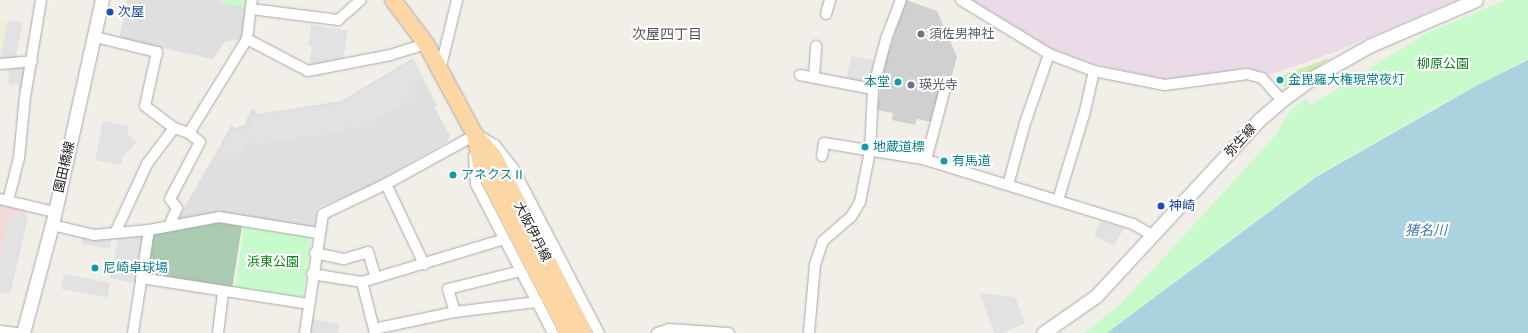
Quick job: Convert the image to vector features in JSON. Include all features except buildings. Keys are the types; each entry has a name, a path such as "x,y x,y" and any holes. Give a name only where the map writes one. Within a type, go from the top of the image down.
{"main road":[{"name":"大阪伊丹線","path":"393,0 426,44 475,135 494,157 568,333"},
{"name":"大阪伊丹線","path":"533,249 584,333"}],"street":[{"name":"園田橋線","path":"23,333 52,225 102,0"},
{"path":"189,132 247,39 251,4 338,20 361,0"},
{"path":"440,70 457,0"},
{"path":"826,14 830,0"},
{"path":"808,333 815,264 823,242 851,217 860,202 870,151 873,89 886,39 901,0"},
{"path":"960,0 1049,54 1094,71 1165,85 1247,74 1262,78 1282,100"},
{"name":"弥生線","path":"1043,333 1096,296 1154,236 1259,120 1282,100 1314,77 1371,45 1476,0"},
{"path":"38,1 32,61 25,97 19,158 4,200 54,212"},
{"path":"95,37 157,52 145,106 174,128 189,132 200,142 170,198 177,208 169,226"},
{"path":"247,39 308,71 390,55 426,44"},
{"path":"814,77 816,46"},
{"path":"1008,185 1025,123 1049,54"},
{"path":"0,64 32,61"},
{"path":"1058,200 1085,111 1094,71"},
{"path":"800,75 873,89"},
{"path":"926,160 947,81"},
{"path":"115,233 147,164 174,128"},
{"path":"305,333 318,233 323,214 386,184 475,135"},
{"path":"475,135 476,184 553,333"},
{"path":"475,135 495,145 507,158 599,333"},
{"path":"822,156 824,140 870,151 897,153 926,160 1133,224 1154,236"},
{"path":"386,184 424,264"},
{"path":"52,225 94,235 149,230 219,218 318,233"},
{"path":"133,333 149,230"},
{"path":"312,274 362,282 504,240"},
{"path":"315,254 344,259 368,252 376,278"},
{"path":"454,312 448,289 521,271"},
{"path":"141,278 308,304"},
{"path":"362,282 374,331 454,312 537,302"},
{"path":"218,333 224,292"},
{"path":"657,333 669,329 682,332 729,333"},
{"path":"0,330 16,333"}],"shaded area":[{"path":"127,0 221,0 221,2 246,8 243,39 225,42 212,59 122,39 120,35"},
{"path":"906,0 937,11 957,57 952,75 943,74 933,122 917,119 915,125 892,120 893,113 877,110 885,63"},
{"path":"971,0 1456,0 1337,51 1269,75 1262,71 1243,68 1193,77 1161,79 1090,63 1050,48"},
{"path":"8,20 23,23 15,61 1,58"},
{"path":"311,25 348,31 343,59 313,65 309,62 312,47 308,46"},
{"path":"851,56 876,61 871,85 846,81"},
{"path":"413,58 437,106 434,107 450,136 448,141 372,185 317,208 315,225 309,228 182,222 179,217 231,126 236,128 244,125 252,108 258,114 341,101"},
{"path":"412,62 422,78 410,85 416,95 355,132 349,122 345,123 346,131 250,145 248,127 253,126 252,117 340,104"},
{"path":"8,66 26,66 22,93 20,93 18,84 9,85"},
{"path":"103,121 129,126 127,134 137,142 123,156 121,165 95,160"},
{"path":"233,129 249,138 236,160 233,161 220,154"},
{"path":"0,204 24,211 28,217 10,294 0,292"},
{"path":"10,213 28,217 10,294 0,292 0,256"},
{"path":"1100,221 1124,228 1114,246 1094,236"},
{"path":"132,234 145,237 136,283 110,278 118,237 131,239"},
{"path":"82,237 112,238 110,249 81,244"},
{"path":"64,274 110,283 107,298 61,289"},
{"path":"980,293 1015,297 1025,323 1002,333 994,333"},
{"path":"312,319 339,324 338,333 310,333"}],"green space":[{"path":"221,0 247,0 246,8 220,2"},
{"name":"柳原公園","path":"1506,0 1528,0 1528,59 1442,104 1316,176 1107,333 1084,333 1117,307 1157,265 1275,136 1290,111 1306,98 1311,105 1427,33"},
{"path":"0,19 8,20 0,59"},
{"path":"1332,57 1288,87 1279,86 1284,80 1281,76"},
{"path":"219,222 242,225 232,289 149,276 146,272 151,235 155,232"},
{"name":"浜東公園","path":"244,226 311,235 303,298 235,288"}],"water":[{"name":"猪名川","path":"1528,60 1528,333 1107,333 1316,177 1474,87"}],"place":[{"name":"次屋","path":"110,12"},
{"name":"須佐男神社","path":"921,34"},
{"name":"金毘羅大権現常夜灯","path":"1280,80"},
{"name":"本堂","path":"898,82"},
{"name":"瑛光寺","path":"911,85"},
{"name":"地蔵道標","path":"865,147"},
{"name":"有馬道","path":"944,161"},
{"name":"アネクスⅡ","path":"453,175"},
{"name":"神崎","path":"1161,206"},
{"name":"尼崎卓球場","path":"95,268"}],"district":[{"name":"次屋四丁目","path":"667,35"}]}
